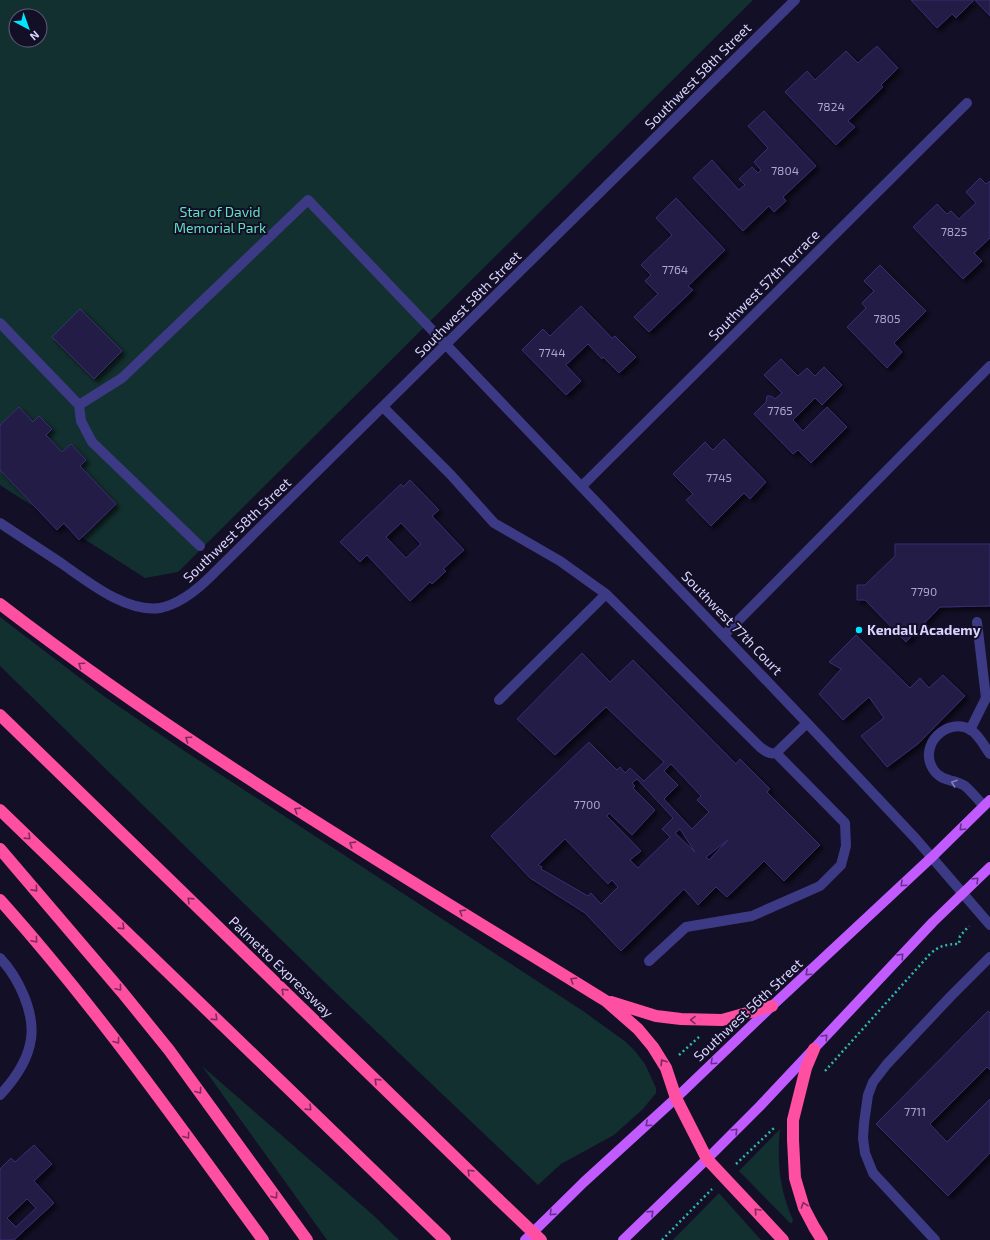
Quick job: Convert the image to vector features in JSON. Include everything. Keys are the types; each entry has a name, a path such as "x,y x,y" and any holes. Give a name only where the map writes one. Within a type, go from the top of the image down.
{"highway":[{"path":"0,604 67,655 193,743 274,796 606,1001 638,1029 653,1047 666,1068 676,1098 708,1159 784,1240"},
{"name":"Palmetto Expressway","path":"0,715 541,1240"},
{"path":"0,810 445,1240"},
{"path":"0,849 122,992 169,1050 307,1240"},
{"path":"0,900 41,947 107,1029 263,1240"},
{"path":"606,1001 656,1016 681,1020 722,1020 772,1006"},
{"path":"814,1049 806,1068 793,1120 793,1140 795,1178 804,1208 822,1240"}],"main road":[{"name":"Southwest 56th Street","path":"525,1240 584,1182 676,1098 987,804"},
{"path":"623,1240 708,1159 933,922 990,867"}],"street":[{"name":"Southwest 58th Street","path":"0,522 99,589 124,602 136,606 160,608 175,603 188,596 201,586 447,346 795,0"},
{"name":"Southwest 57th Terrace","path":"582,486 967,103"},
{"name":"Southwest 77th Court","path":"79,405 122,378 308,200 807,723 932,857 990,925"},
{"path":"0,323 79,405 81,421 92,442 200,546"},
{"path":"724,635 990,366"},
{"path":"383,407 451,475 494,523 560,561 606,594 766,752 772,754 776,753 807,723"},
{"path":"499,700 606,594"},
{"path":"970,730 986,698 977,622"},
{"path":"987,804 964,786 939,776 932,768 929,759 929,750 932,741 937,734 944,729 962,727 977,735 990,754"},
{"path":"649,961 686,927 752,916 820,886 841,865 846,846 845,823 776,753"},
{"path":"935,1240 873,1174 865,1152 863,1138 868,1095 873,1082 892,1058 990,957"},
{"path":"0,958 9,968 20,987 29,1014 32,1038 22,1065 15,1077 0,1095"}],"path":[{"path":"825,1072 930,954 938,947 949,944 959,944 960,936"},
{"path":"678,1056 702,1035"},
{"path":"734,1166 778,1124"},
{"path":"662,1240 713,1188"}],"green space":[{"name":"Star of David Memorial Park","path":"0,0 753,0 178,572 145,578 0,485"},
{"path":"0,617 105,697 183,750 583,1011 626,1042 645,1064 656,1088 656,1093 643,1109 614,1135 561,1164 538,1185 338,995 0,666"},
{"path":"202,1066 373,1215 399,1240 327,1240"},
{"path":"780,1129 780,1175 788,1208 793,1220 792,1223 790,1223 739,1171"},
{"path":"719,1193 761,1240 673,1240"}],"building":[{"path":"911,0 974,0 956,18 952,14 937,28"},
{"path":"975,0 990,0 990,16"},
{"path":"877,46 898,68 881,85 883,87 848,121 855,127 836,145 785,92 807,71 815,80 846,51 858,63"},
{"path":"764,111 816,166 783,197 786,201 774,212 769,206 743,231 693,178 712,160 739,190 745,185 739,179 752,167 758,173 761,170 754,162 768,148 748,126"},
{"path":"980,178 986,184 990,181 990,238 974,253 982,261 963,279 913,227 937,204 947,214 951,211 959,219 976,203 966,192"},
{"path":"676,198 725,250 688,286 693,290 649,332 634,317 658,294 645,281 651,275 641,265 672,235 656,218"},
{"path":"880,265 926,311 894,343 902,352 887,368 847,327 866,308 862,303 874,291 864,281"},
{"path":"581,306 612,338 615,336 636,357 619,373 603,357 602,359 588,344 566,365 581,381 566,395 522,350 543,329 550,336"},
{"path":"80,309 122,351 94,379 52,337"},
{"path":"781,359 798,376 807,368 815,376 824,367 842,385 822,405 815,398 793,420 803,431 827,407 847,427 811,463 798,450 793,454 754,414 766,402 767,396 771,396 775,399 782,393 764,375"},
{"path":"19,407 33,422 39,416 52,429 46,435 62,452 71,444 86,460 80,466 116,504 79,540 64,523 57,530 0,470 0,425"},
{"path":"724,439 766,482 750,499 744,493 711,526 686,500 693,494 673,474 705,442 713,450"},
{"path":"410,480 439,510 432,516 464,550 443,569 446,571 432,584 430,582 410,601 367,555 360,562 340,542 401,484 403,487","holes":["401,523 421,544 406,558 386,537"]},
{"path":"895,544 990,544 990,606 940,607 906,642 865,600 857,600 857,585 865,585 895,556"},
{"path":"856,635 910,688 920,678 929,688 943,675 965,696 919,743 887,767 861,736 884,718 869,697 843,720 819,694 841,669 829,662"},
{"path":"582,653 610,682 633,660 736,764 740,759 770,789 767,792 820,845 784,881 764,861 727,897 716,887 698,905 684,889 621,951 585,913 530,878 491,836 589,742 617,770 620,767 625,773 630,768 644,781 664,762 606,707 555,755 517,719","holes":["671,764 701,796 697,800 709,812 692,829 664,799 678,785 664,771","637,779 673,818 662,829 670,837 638,868 630,860 641,851 607,816 609,813 632,835 655,810 633,788 635,786 632,783","680,829 695,852 675,833","565,839 608,884 612,880 618,887 601,904 591,893 588,896 541,869 542,867 538,865","728,840 709,860 706,857"]},
{"path":"988,1011 990,1013 990,1070 987,1067 930,1124 947,1142 990,1099 990,1153 948,1196 876,1124"},
{"path":"34,1145 52,1164 34,1181 54,1203 14,1240 0,1240 0,1169 11,1158 15,1162","holes":["27,1199 36,1208 16,1227 7,1218"]}],"place":[{"name":"Kendall Academy","path":"859,630"}]}
